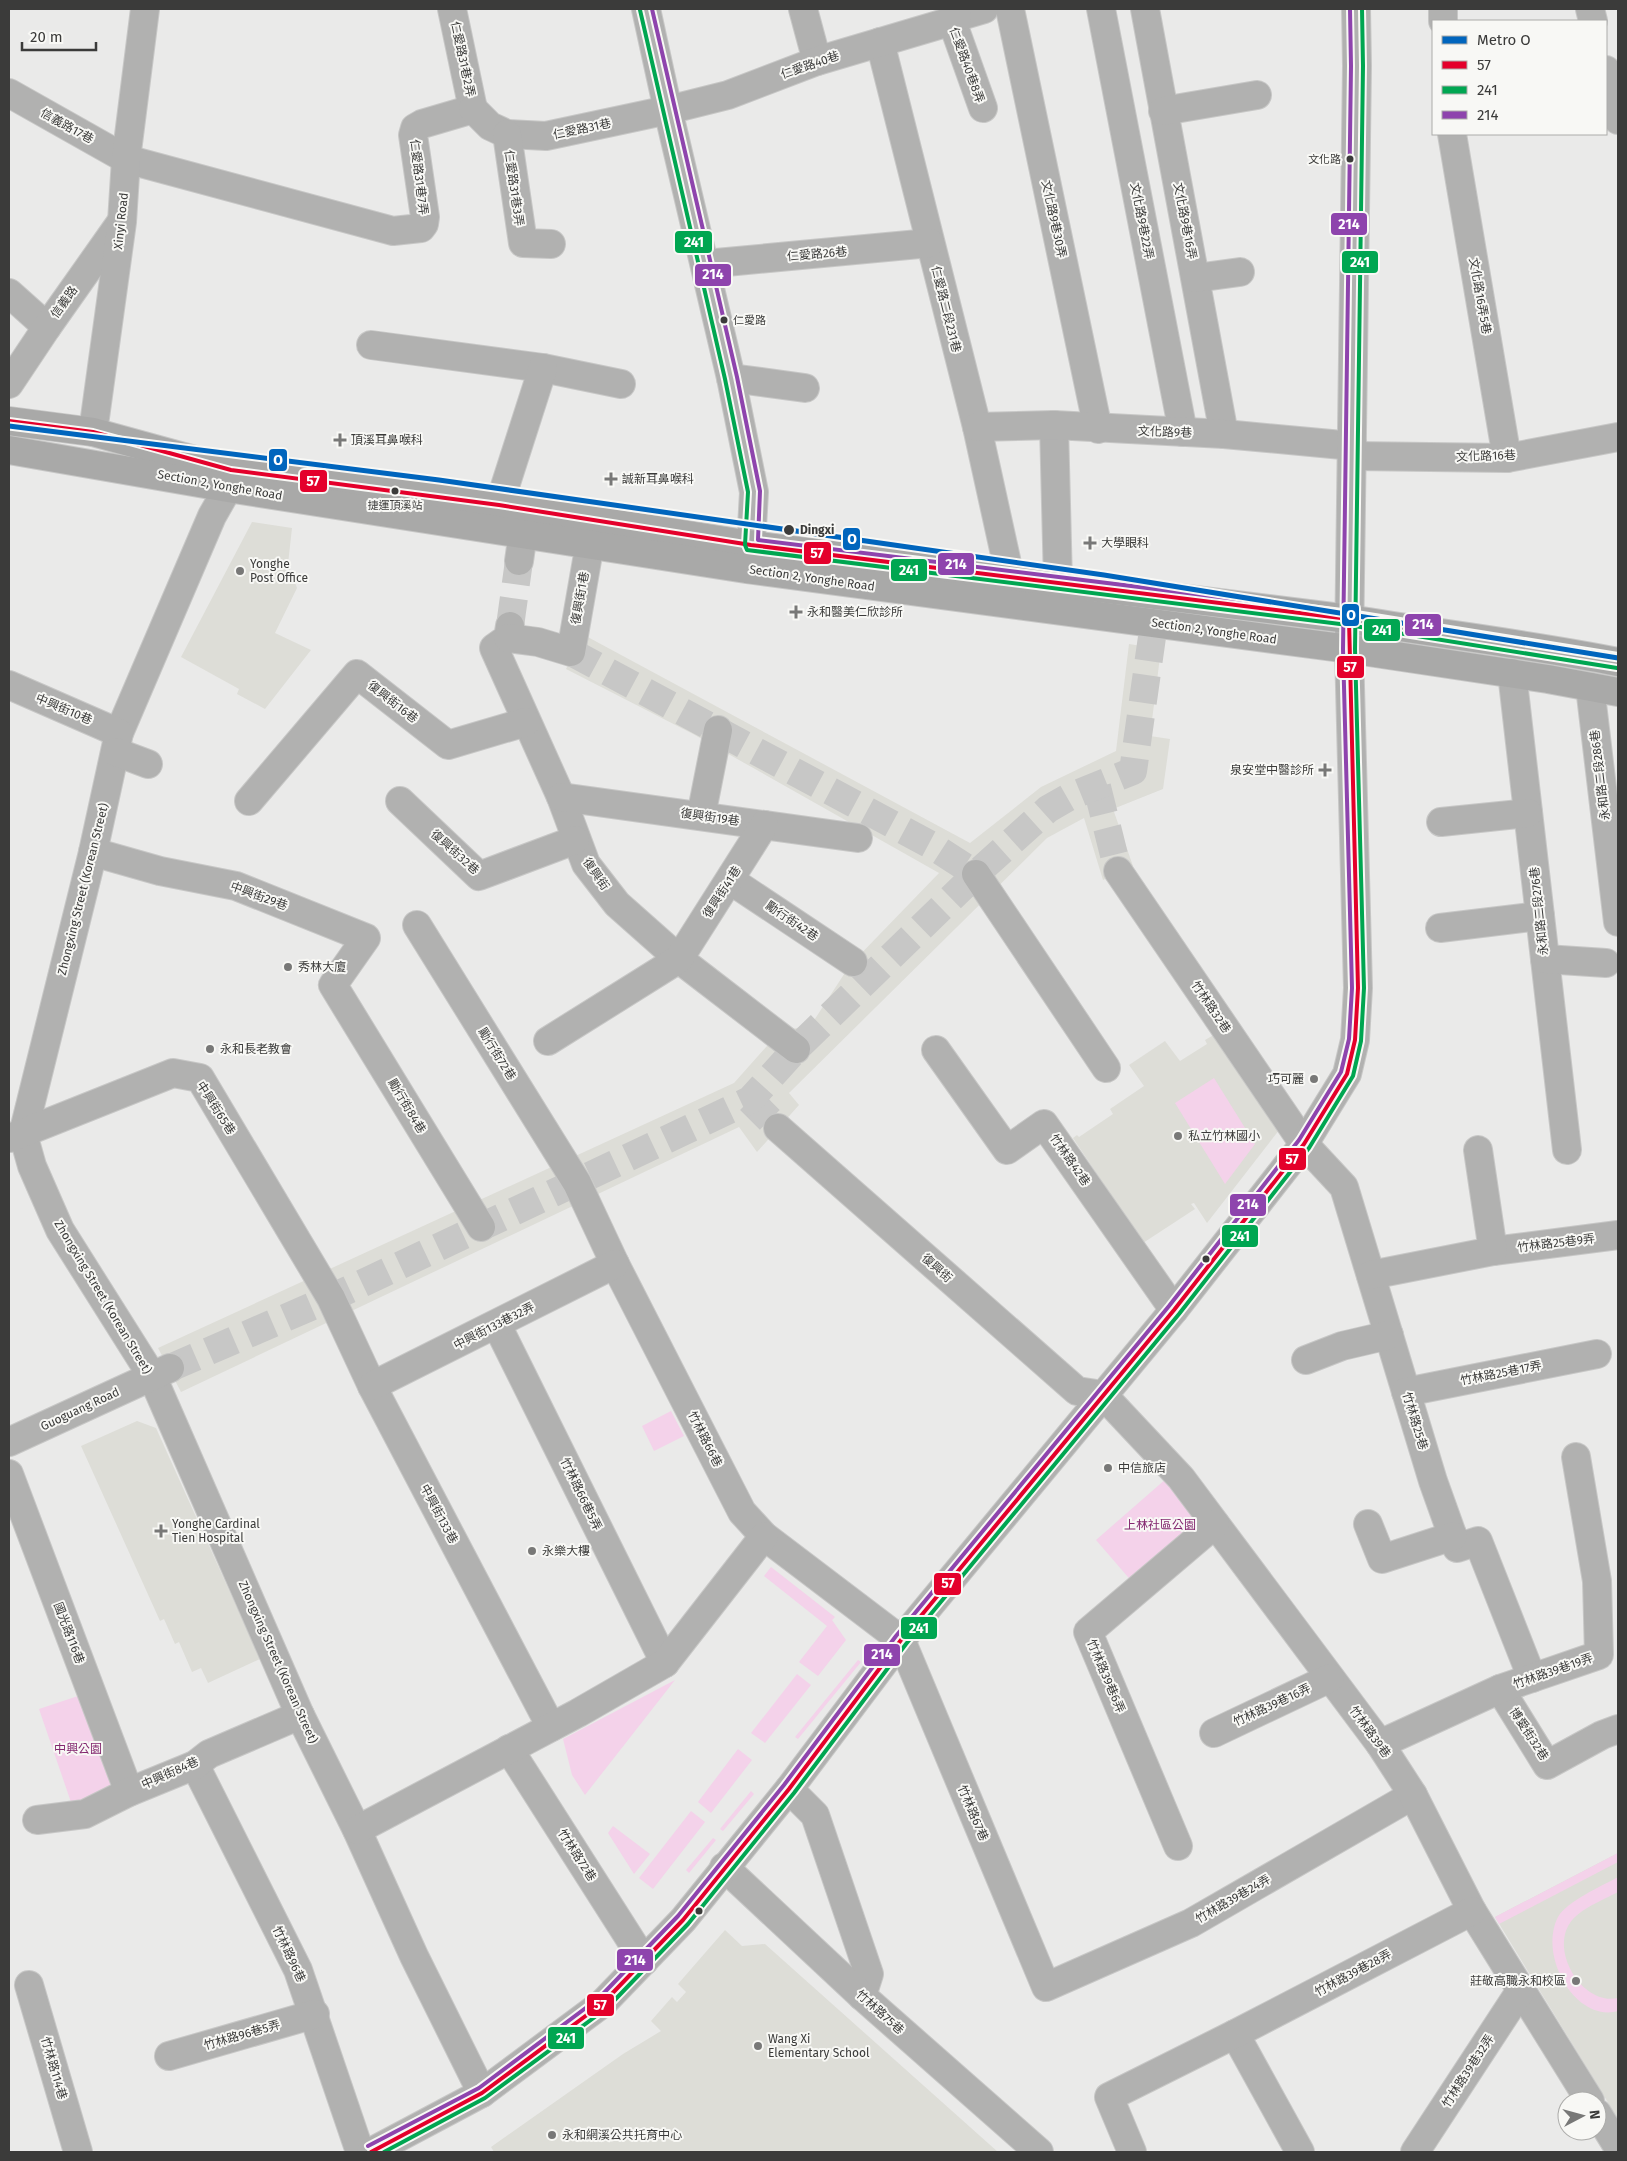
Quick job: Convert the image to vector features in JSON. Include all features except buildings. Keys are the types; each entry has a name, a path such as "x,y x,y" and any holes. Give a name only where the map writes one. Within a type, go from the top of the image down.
{"main road":[{"name":"Section 2, Yonghe Road","path":"9,421 93,432 229,479 523,533 590,543 1010,577 1349,618 1441,634 1558,650 1618,662"},
{"name":"Section 2, Yonghe Road","path":"9,450 229,479 499,505 749,557 1512,673 1618,692"}],"street":[{"name":"Xinyi Road","path":"93,432 122,222 126,159 145,9"},
{"name":"仁愛路31巷2弄","path":"452,9 474,109"},
{"path":"646,9 705,264 754,492 749,557"},
{"path":"803,9 817,61"},
{"name":"仁愛路40巷","path":"668,110 728,95 817,61 955,16 984,9"},
{"name":"文化路9巷30弄","path":"1010,9 1098,429"},
{"name":"文化路9巷22弄","path":"1101,9 1183,432"},
{"name":"文化路9巷16弄","path":"1146,9 1163,111 1224,434"},
{"path":"372,2152 482,2093 603,2003 683,1920 788,1789 901,1640 1174,1310 1304,1144 1347,1074 1356,1040 1358,988 1349,649 1349,547 1353,451 1356,9"},
{"name":"仁愛路40巷8弄","path":"955,16 983,108"},
{"name":"仁愛路二段231巷","path":"880,42 977,427 1010,577"},
{"path":"1607,74 1618,120"},
{"path":"1163,111 1256,95"},
{"name":"信義路17巷","path":"10,97 126,159 393,231"},
{"name":"仁愛路31巷","path":"474,109 490,126 507,134 546,136 668,110"},
{"name":"仁愛路31巷7弄","path":"393,231 421,228 424,224 425,217 413,135 415,128 422,124 474,109"},
{"name":"仁愛路31巷3弄","path":"507,134 523,243 551,244"},
{"name":"文化路16弄5巷","path":"1452,135 1507,458"},
{"name":"信義路","path":"9,384 46,327 122,222"},
{"name":"仁愛路26巷","path":"705,264 930,243"},
{"path":"1196,278 1240,272"},
{"path":"9,293 46,327"},
{"path":"371,345 543,368 621,384"},
{"path":"499,505 543,368"},
{"path":"730,378 805,388"},
{"path":"1054,425 1058,583"},
{"name":"文化路9巷","path":"977,427 1054,425 1098,429 1224,434 1353,451"},
{"name":"文化路16巷","path":"1353,451 1507,458 1618,437"},
{"name":"Zhongxing Street (Korean Street)","path":"229,479 117,743 93,852 16,1136 32,1166 60,1230 161,1372 300,1715 357,1830 414,1956 482,2093"},
{"path":"519,561 523,533"},
{"name":"復興街1巷","path":"571,652 590,543"},
{"name":"復興街","path":"571,652 509,632 494,648 561,797 575,840 586,864 617,904 679,959 796,1048"},
{"name":"永和路二段276巷","path":"1512,673 1566,1150"},
{"name":"復興街16巷","path":"249,801 357,674 448,745 526,722"},
{"name":"中興街10巷","path":"9,685 117,743"},
{"name":"永和路二段286巷","path":"1590,687 1618,922"},
{"path":"701,816 718,730"},
{"path":"117,743 148,764"},
{"name":"復興街19巷","path":"561,797 858,838"},
{"name":"復興街32巷","path":"400,801 479,876 575,840"},
{"path":"1441,822 1528,813"},
{"name":"復興街41巷","path":"679,959 764,825"},
{"name":"中興街29巷","path":"93,852 160,871 236,886 366,938 333,985"},
{"name":"竹林路32巷","path":"1118,871 1304,1144"},
{"path":"976,874 1106,1068"},
{"name":"勵行街42巷","path":"730,880 853,962"},
{"path":"1440,928 1540,916"},
{"name":"勵行街72巷","path":"417,925 577,1183"},
{"path":"548,1041 679,959"},
{"path":"1545,959 1606,963"},
{"name":"勵行街84巷","path":"333,985 481,1228"},
{"name":"竹林路42巷","path":"936,1050 1007,1150 1044,1124 1174,1310"},
{"name":"中興街65巷","path":"16,1136 173,1073 200,1078 331,1298"},
{"name":"復興街","path":"778,1128 1077,1391 1103,1395"},
{"name":"竹林路25巷","path":"1304,1144 1344,1187 1452,1536"},
{"path":"1478,1150 1493,1251"},
{"name":"竹林路66巷","path":"577,1183 615,1264 742,1512 764,1536 901,1640"},
{"name":"竹林路25巷9弄","path":"1371,1275 1493,1251 1618,1235"},
{"name":"中興街133巷32弄","path":"372,1386 615,1264"},
{"name":"中興街133巷","path":"331,1298 372,1386 551,1727"},
{"name":"竹林路66巷5弄","path":"496,1325 665,1663"},
{"path":"1306,1360 1342,1346 1389,1335"},
{"name":"竹林路25巷17弄","path":"1406,1392 1597,1354"},
{"name":"Guoguang Road","path":"9,1442 161,1372"},
{"name":"竹林路39巷","path":"1103,1395 1181,1478 1380,1744 1412,1795 1472,1911 1584,2091"},
{"name":"竹林路39巷19弄","path":"1380,1744 1500,1690 1599,1655 1608,1577 1576,1457"},
{"name":"國光路116巷","path":"9,1474 129,1792"},
{"name":"竹林路39巷6弄","path":"1178,1846 1088,1632 1215,1524"},
{"path":"1368,1524 1382,1559 1452,1536 1458,1548 1478,1541 1532,1678"},
{"path":"357,1830 551,1727 665,1663 764,1536"},
{"name":"竹林路67巷","path":"901,1640 1046,1987"},
{"name":"竹林路39巷16弄","path":"1214,1733 1330,1678"},
{"name":"博愛街32巷","path":"1500,1690 1547,1765 1618,1728"},
{"name":"中興街84巷","path":"37,1820 84,1814 129,1792 195,1765 208,1754 300,1715"},
{"name":"竹林路72巷","path":"509,1749 644,1961"},
{"name":"竹林路96巷","path":"195,1765 298,1970 315,2014 360,2152"},
{"path":"788,1789 815,1815 869,1974 862,1996"},
{"name":"竹林路39巷24弄","path":"1046,1987 1191,1923 1412,1795"},
{"name":"竹林路75巷","path":"724,1867 862,1996 1039,2152"},
{"name":"竹林路39巷28弄","path":"1132,2152 1109,2097 1472,1911"},
{"name":"竹林路114巷","path":"29,1985 78,2152"},
{"name":"竹林路39巷32弄","path":"1415,2152 1521,1990"},
{"name":"竹林路96巷5弄","path":"169,2056 315,2014"},
{"path":"1235,2034 1300,2152"},
{"path":"1607,2129 1618,2147"}],"shaded area":[{"name":"Yonghe Post Office","path":"252,522 292,528 288,564 297,588 275,633 311,650 265,709 237,694 239,689 181,657"},
{"path":"584,635 970,843 1041,787 1116,751 1129,644 1161,649 1150,736 1170,739 1163,789 1113,809 1133,866 1103,880 1084,818 1047,838 789,1093 799,1105 757,1152 739,1127 181,1392 158,1348 734,1083 767,1046 792,1029 811,1025 850,965 939,873 693,734 566,669"},
{"name":"私立竹林國小","path":"1224,1029 1283,1125 1207,1223 1194,1203 1191,1204 1195,1209 1143,1243 1073,1138 1077,1135 1079,1137 1113,1114 1110,1109 1144,1086 1129,1065 1165,1041 1180,1061 1207,1044 1205,1040"},
{"name":"Yonghe Cardinal Tien Hospital","path":"137,1421 156,1428 260,1659 208,1683 201,1668 192,1672 179,1642 175,1644 164,1619 160,1621 81,1446"},
{"name":"莊敬高職永和校區","path":"1618,1853 1618,2119 1607,2101 1607,2091 1601,2091 1495,1917"},
{"name":"Wang Xi Elementary School","path":"725,1930 742,1946 765,1944 998,2152 494,2152 491,2147 623,2054 661,2031 651,2021 672,1997 677,2002 686,1992 678,1984"}],"green space":[{"path":"1214,1078 1255,1144 1225,1184 1175,1103"},
{"path":"671,1411 684,1436 654,1451 642,1426"},
{"name":"上林社區公園","path":"1167,1478 1197,1511 1199,1532 1134,1584 1096,1540"},
{"path":"771,1567 835,1617 832,1620 846,1640 818,1676 799,1662 827,1626 764,1576"},
{"path":"858,1660 861,1662 798,1739 795,1737"},
{"path":"797,1674 811,1685 765,1743 751,1733"},
{"path":"675,1680 585,1795 572,1775 563,1739"},
{"name":"中興公園","path":"84,1694 116,1788 73,1808 39,1709"},
{"path":"738,1749 752,1760 711,1813 698,1802"},
{"path":"751,1791 754,1794 723,1831 720,1829"},
{"path":"691,1811 705,1822 653,1889 639,1878"},
{"path":"613,1826 650,1854 634,1874 608,1833"},
{"path":"713,1838 716,1840 689,1873 686,1870"},
{"path":"1618,1853 1618,1862 1499,1924 1495,1917"},
{"path":"1618,1877 1618,1892 1579,1913 1570,1923 1565,1935 1564,1948 1567,1962 1573,1974 1582,1985 1593,1994 1605,1998 1618,1998 1618,2011 1602,2012 1588,2007 1575,1997 1564,1983 1557,1967 1553,1949 1553,1932 1558,1917 1569,1905 1585,1894"}],"tunnel":[{"path":"510,626 519,561"},
{"path":"170,1368 331,1298 750,1100 796,1049 976,874 1048,809 1069,797 1133,771 1154,623"},
{"path":"571,652 931,845 976,874"},
{"path":"1097,787 1118,871"},
{"path":"750,1100 778,1128"}],"metro line":[{"name":"O","path":"9,426 439,480 1104,575 1618,658"}],"transit line":[{"name":"214","path":"652,9 737,377 760,491 758,540 1350,613 1618,656"},
{"name":"214","path":"368,2146 479,2088 599,1998 678,1916 784,1785 896,1636 1169,1306 1299,1140 1341,1072 1349,1039 1352,988 1343,649 1351,66 1350,9"},
{"name":"241","path":"384,2152 485,2098 607,2008 688,1924 794,1793 906,1644 1179,1314 1309,1148 1353,1076 1361,1041 1364,988 1355,649 1363,66 1362,9"},
{"name":"241","path":"640,10 725,379 748,492 745,545 747,550 1348,625 1617,668"},
{"name":"57","path":"9,421 93,432 231,470 499,505 751,545 1349,619 1358,988 1355,1040 1347,1074 1304,1144 1174,1310 901,1640 789,1789 683,1920 603,2003 482,2093 371,2152"}],"place":[{"name":"文化路","path":"1350,159"},
{"name":"仁愛路","path":"724,320"},
{"name":"頂溪耳鼻喉科","path":"340,440"},
{"name":"誠新耳鼻喉科","path":"611,479"},
{"name":"捷運頂溪站","path":"395,491"},
{"name":"Dingxi","path":"789,530"},
{"name":"大學眼科","path":"1090,543"},
{"name":"Yonghe Post Office","path":"240,571"},
{"name":"永和醫美仁欣診所","path":"796,612"},
{"name":"泉安堂中醫診所","path":"1325,770"},
{"name":"秀林大廈","path":"288,967"},
{"name":"永和長老教會","path":"210,1049"},
{"name":"巧可麗","path":"1314,1079"},
{"name":"私立竹林國小","path":"1178,1136"},
{"name":"中信旅店","path":"1108,1468"},
{"name":"Yonghe Cardinal Tien Hospital","path":"161,1531"},
{"name":"永樂大樓","path":"532,1551"},
{"name":"莊敬高職永和校區","path":"1576,1981"},
{"name":"Wang Xi Elementary School","path":"758,2046"},
{"name":"永和網溪公共托育中心","path":"552,2135"}]}
